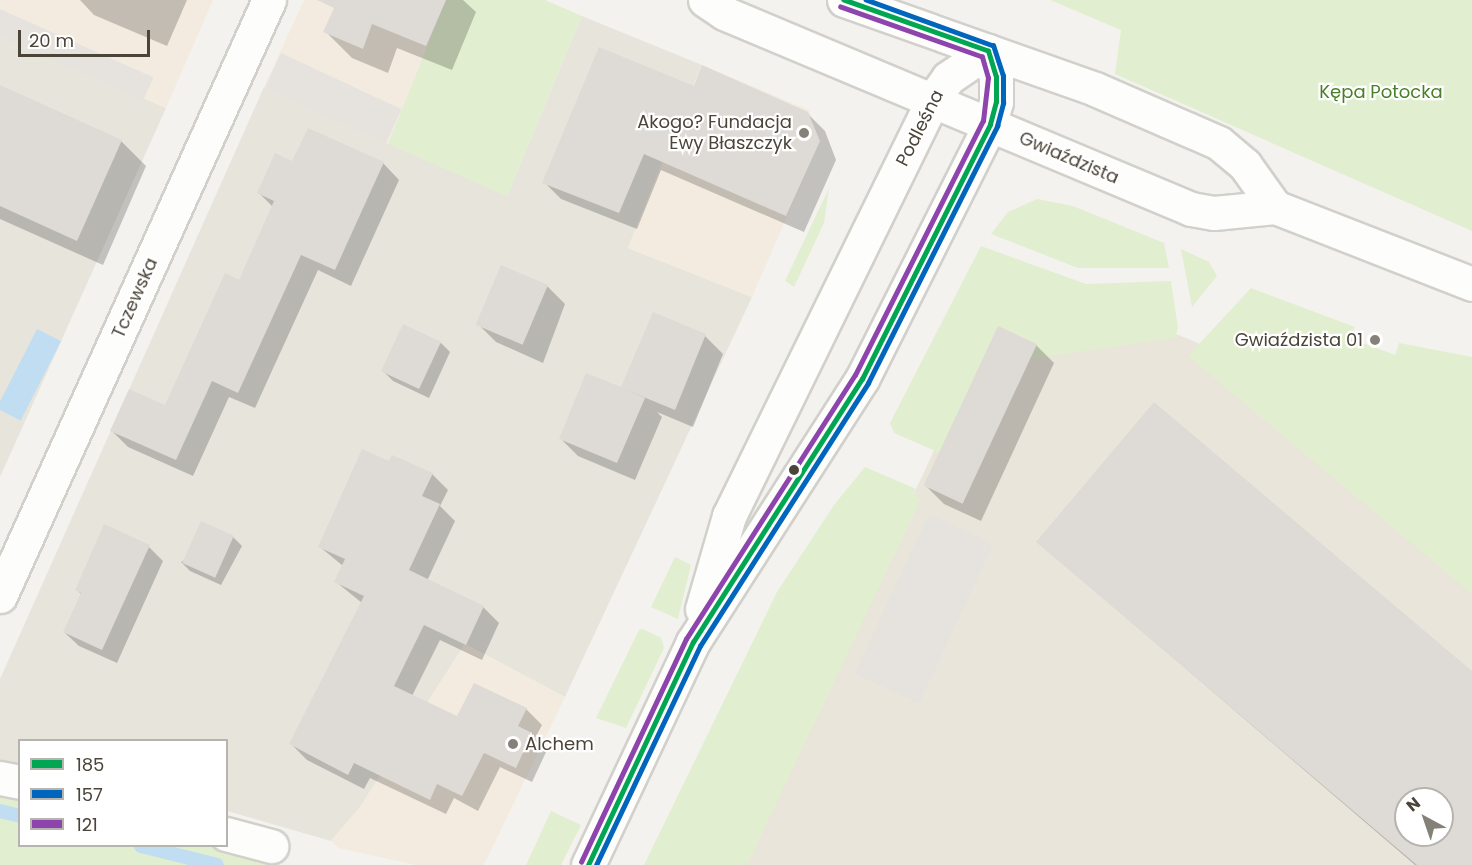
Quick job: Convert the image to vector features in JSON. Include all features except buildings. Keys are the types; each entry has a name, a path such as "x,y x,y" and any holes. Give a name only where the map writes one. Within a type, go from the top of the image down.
{"street":[{"name":"Tczewska","path":"0,596 268,0"},
{"name":"Gwiaździsta","path":"705,0 724,13 1191,209 1214,213 1275,207 1472,284"},
{"path":"844,0 1095,88 1219,143 1245,165 1275,207"},
{"name":"Podleśna","path":"588,865 693,642 862,379 990,124 996,102 996,77 988,51 948,78 933,99 729,516 693,642"},
{"path":"0,778 18,782"},
{"path":"228,835 271,846"}],"shaded area":[{"path":"0,0 213,0 166,108 0,35"},
{"path":"304,0 446,0 388,144 264,87"},
{"path":"0,9 153,77 143,100 0,36"},
{"path":"582,16 702,65 628,248 752,297 565,697 465,644 360,807 331,841 228,811 228,739 18,739 18,768 0,763 0,679 264,87 507,196"},
{"path":"0,35 166,108 0,477"},
{"path":"281,53 402,109 385,144 265,87"},
{"path":"702,65 809,110 820,141 752,297 628,248"},
{"path":"1018,268 1334,400 1472,501 1472,865 743,865"},
{"path":"929,514 993,544 919,704 855,674"},
{"path":"465,644 565,697 484,865 415,865 339,848 331,841 360,807"}],"green space":[{"path":"446,0 545,0 582,16 507,196 388,144"},
{"name":"Kępa Potocka","path":"1050,0 1472,0 1472,231 1115,74 1121,30"},
{"path":"829,188 824,223 794,287 785,281"},
{"path":"1037,199 1073,206 1164,243 1169,268 1078,268 991,234 1008,212"},
{"path":"981,246 1086,284 1171,281 1178,328 1175,338 1030,359 1037,344 998,326 940,453 894,433 890,423"},
{"path":"1181,249 1209,262 1217,276 1192,307"},
{"path":"1251,288 1355,327 1350,338 1395,355 1399,343 1472,357 1472,594 1188,356"},
{"path":"865,467 916,489 913,495 921,499 747,865 644,865 777,592 834,505"},
{"path":"675,557 691,565 678,619 651,607"},
{"path":"643,629 661,638 664,648 626,728 596,718 639,630"},
{"path":"0,796 18,800 18,847 210,847 282,865 0,865"},
{"path":"551,811 581,825 561,865 526,865"}],"water":[{"path":"37,329 61,341 21,421 0,410 0,402"}],"waterway":[{"path":"0,811 18,816"},
{"path":"145,847 217,865"}],"transit line":[{"name":"185","path":"588,865 693,642 862,379 990,124 996,102 996,77 988,51 844,0"},
{"name":"157","path":"596,865 700,646 868,383 997,126 1003,103 1003,76 993,46 866,0"},
{"name":"121","path":"581,862 686,639 855,375 983,121 988,78 982,57 841,7"}],"place":[{"name":"Akogo? Fundacja Ewy Błaszczyk","path":"804,133"},
{"name":"Gwiaździsta 01","path":"1375,340"},
{"name":"Alchem","path":"513,744"}]}
